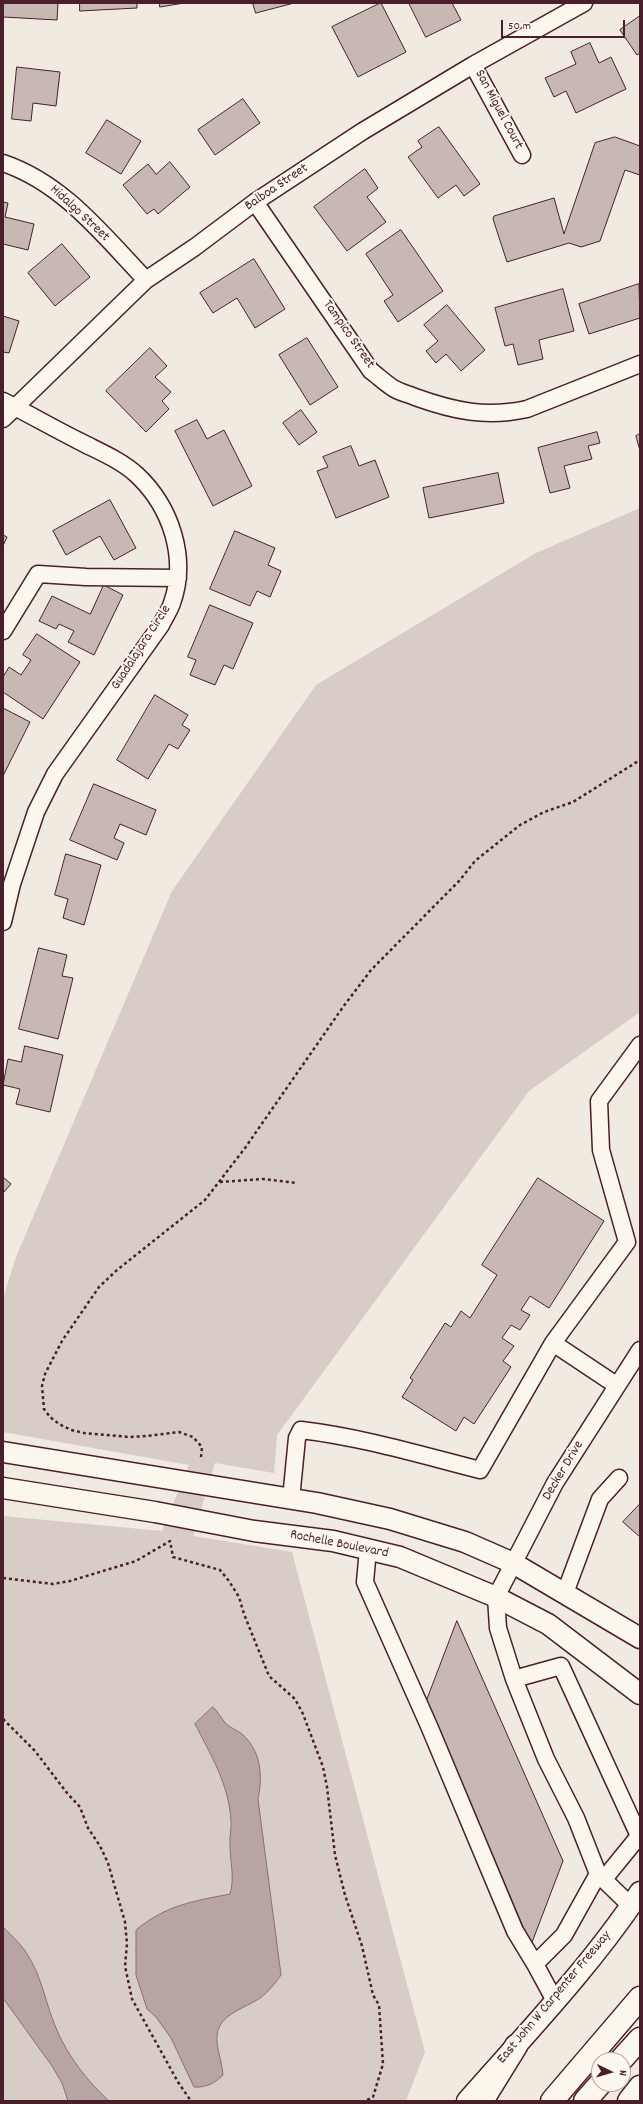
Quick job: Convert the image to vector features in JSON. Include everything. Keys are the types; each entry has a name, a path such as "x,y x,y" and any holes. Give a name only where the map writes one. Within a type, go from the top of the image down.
{"highway":[{"path":"552,2101 640,1998"},
{"path":"629,2052 640,2039"},
{"path":"482,2101 516,2046"},
{"path":"629,2101 640,2087"},
{"path":"586,2101 593,2092"},
{"path":"590,2101 597,2092"}],"main road":[{"path":"3,1452 290,1499 390,1519 465,1542 513,1563 640,1638"},
{"name":"Rochelle Boulevard","path":"3,1488 155,1512 254,1531 333,1541 400,1557 496,1597 548,1624 640,1694"},
{"name":"East John W Carpenter Freeway","path":"467,2101 555,2000 636,1899"}],"street":[{"name":"Balboa Street","path":"3,419 9,404 146,280 195,247 255,202 362,131 473,65 584,3"},
{"name":"San Miguel Court","path":"473,65 522,155"},
{"name":"Hidalgo Street","path":"3,163 52,186 86,217 146,280"},
{"name":"Tampico Street","path":"255,202 371,370 393,389 430,402 468,412 492,414 508,413 526,409 640,364"},
{"name":"Guadalajara Circle","path":"3,922 12,884 39,805 55,774 161,625 172,604 178,578 174,536 167,516 154,494 136,474 113,459 9,404"},
{"path":"3,630 38,574 86,577 178,578"},
{"path":"290,1499 298,1438 301,1430 326,1433 480,1470 553,1343 627,1242 601,1150 599,1101 640,1045"},
{"path":"553,1343 616,1385"},
{"name":"Decker Drive","path":"496,1597 555,1483 616,1385 640,1350"},
{"path":"565,1593 600,1499 619,1478"},
{"path":"368,1549 365,1582 429,1726 515,1931 555,2000"},
{"path":"496,1597 498,1628 514,1679 546,1759 576,1818 601,1877 636,1899"},
{"path":"514,1679 561,1666 639,1836 601,1877 564,1935 535,1964"}],"path":[{"path":"201,1457 202,1447 193,1437 180,1432 129,1437 71,1430 50,1417 44,1409 42,1386 45,1374 62,1341 99,1287 117,1270 205,1200 245,1148 343,1007 372,970 412,927 460,880 475,861 520,826 544,812 573,802 640,760"},
{"path":"219,1182 263,1179 298,1183"},
{"path":"3,1578 53,1584 70,1581 136,1562 170,1541 173,1557 220,1570 229,1581 239,1597 244,1614 269,1676 295,1699 303,1714 323,1767 327,1787 335,1855 345,1895 362,1946 373,1995 379,2005 383,2064 373,2096 365,2101"},
{"path":"3,1719 35,1751 66,1793 80,1807 88,1828 100,1846 108,1863 125,1922 127,1944 125,1966 132,1999 178,2082 191,2101"}],"shaded area":[{"path":"640,508 640,1012 529,1091 277,1435 274,1473 215,1463 193,1536 292,1552 425,2052 406,2101 3,2101 3,1516 162,1531 189,1465 3,1432 3,1298 16,1257 172,891 316,685 536,553"},
{"path":"213,1707 226,1724 242,1734 253,1748 257,1756 260,1772 260,1790 258,1799 281,1975 272,1987 260,1998 234,2012 223,2022 219,2028 217,2040 223,2075 210,2084 202,2087 194,2087 171,2038 156,2017 147,2009 136,1975 136,1930 169,1909 192,1902 230,1894 232,1876 230,1808 218,1771 195,1724"},
{"path":"3,1927 24,1949 29,1957 41,1983 61,2038 72,2058 86,2077 109,2101 68,2101 62,2083 52,2066 3,1998"}],"building":[{"path":"3,3 58,3 57,20 3,17"},
{"path":"80,3 137,3 137,8 80,11"},
{"path":"160,3 184,3 160,7"},
{"path":"253,3 294,3 256,13"},
{"path":"381,3 406,52 358,77 332,27"},
{"path":"409,3 452,3 461,20 426,37"},
{"path":"640,16 640,53 637,55 620,30"},
{"path":"590,43 599,63 611,57 626,89 576,113 566,91 554,97 545,78 576,64 571,52"},
{"path":"17,67 60,72 56,106 33,103 31,121 12,119"},
{"path":"243,99 260,123 215,155 198,130"},
{"path":"107,120 141,141 121,174 86,153"},
{"path":"439,127 480,184 464,196 456,185 438,198 408,157 422,147 418,141"},
{"path":"615,137 640,146 640,175 625,170 600,241 581,247 569,243 507,262 493,219 494,216 554,198 564,234 595,143"},
{"path":"170,162 190,187 158,214 154,209 147,214 123,185 148,164 156,174"},
{"path":"365,169 378,188 367,197 386,222 347,251 314,207"},
{"path":"3,202 8,203 5,217 34,224 28,250 3,244"},
{"path":"401,230 443,291 398,322 384,301 393,295 366,254"},
{"path":"62,244 90,277 55,306 28,273"},
{"path":"254,259 285,309 255,328 237,298 213,313 200,293"},
{"path":"639,284 640,318 589,334 579,304"},
{"path":"563,289 574,331 539,340 543,359 518,365 513,344 505,346 495,308"},
{"path":"447,305 485,350 461,371 446,354 436,363 426,351 438,341 424,325"},
{"path":"3,316 19,321 9,353 3,352"},
{"path":"307,338 338,387 310,405 279,355"},
{"path":"150,348 167,366 155,377 171,392 162,401 169,409 146,432 106,391"},
{"path":"301,410 317,432 299,445 283,423"},
{"path":"197,420 207,439 224,430 252,486 213,506 175,431"},
{"path":"597,432 600,443 588,446 592,459 564,466 570,488 550,493 538,448"},
{"path":"640,434 640,451 636,436"},
{"path":"351,446 359,466 375,460 389,497 336,518 317,471 328,467 323,457"},
{"path":"498,473 504,503 429,518 423,488"},
{"path":"110,500 136,548 114,560 100,536 66,555 53,531"},
{"path":"235,531 275,548 268,565 281,571 270,597 257,591 250,606 210,589"},
{"path":"3,535 7,537 3,546"},
{"path":"104,585 123,595 94,655 68,642 74,631 59,624 56,629 39,621 52,596 90,614"},
{"path":"210,605 253,623 233,669 224,665 215,685 190,675 196,660 188,657"},
{"path":"37,634 80,662 43,719 3,692 3,677 9,667 21,675 31,660 23,655"},
{"path":"155,695 188,715 182,725 190,730 178,749 169,744 148,779 117,760"},
{"path":"3,708 30,722 3,776"},
{"path":"94,784 156,810 146,835 120,824 114,838 124,843 117,860 70,840"},
{"path":"66,854 101,865 84,925 63,918 68,899 55,895"},
{"path":"39,948 67,955 62,976 73,978 58,1039 19,1029"},
{"path":"25,1046 63,1055 50,1112 16,1104 20,1089 3,1085 8,1059 21,1062"},
{"path":"3,1177 11,1184 3,1193"},
{"path":"538,1178 604,1221 549,1308 530,1296 521,1310 530,1315 520,1330 511,1325 502,1338 514,1346 503,1361 511,1367 474,1424 464,1417 456,1431 402,1397 413,1380 410,1378 445,1323 451,1327 461,1311 470,1318 497,1275 482,1265"},
{"path":"640,1504 640,1537 623,1522"},
{"path":"457,1621 563,1861 531,1945 425,1705"}]}
